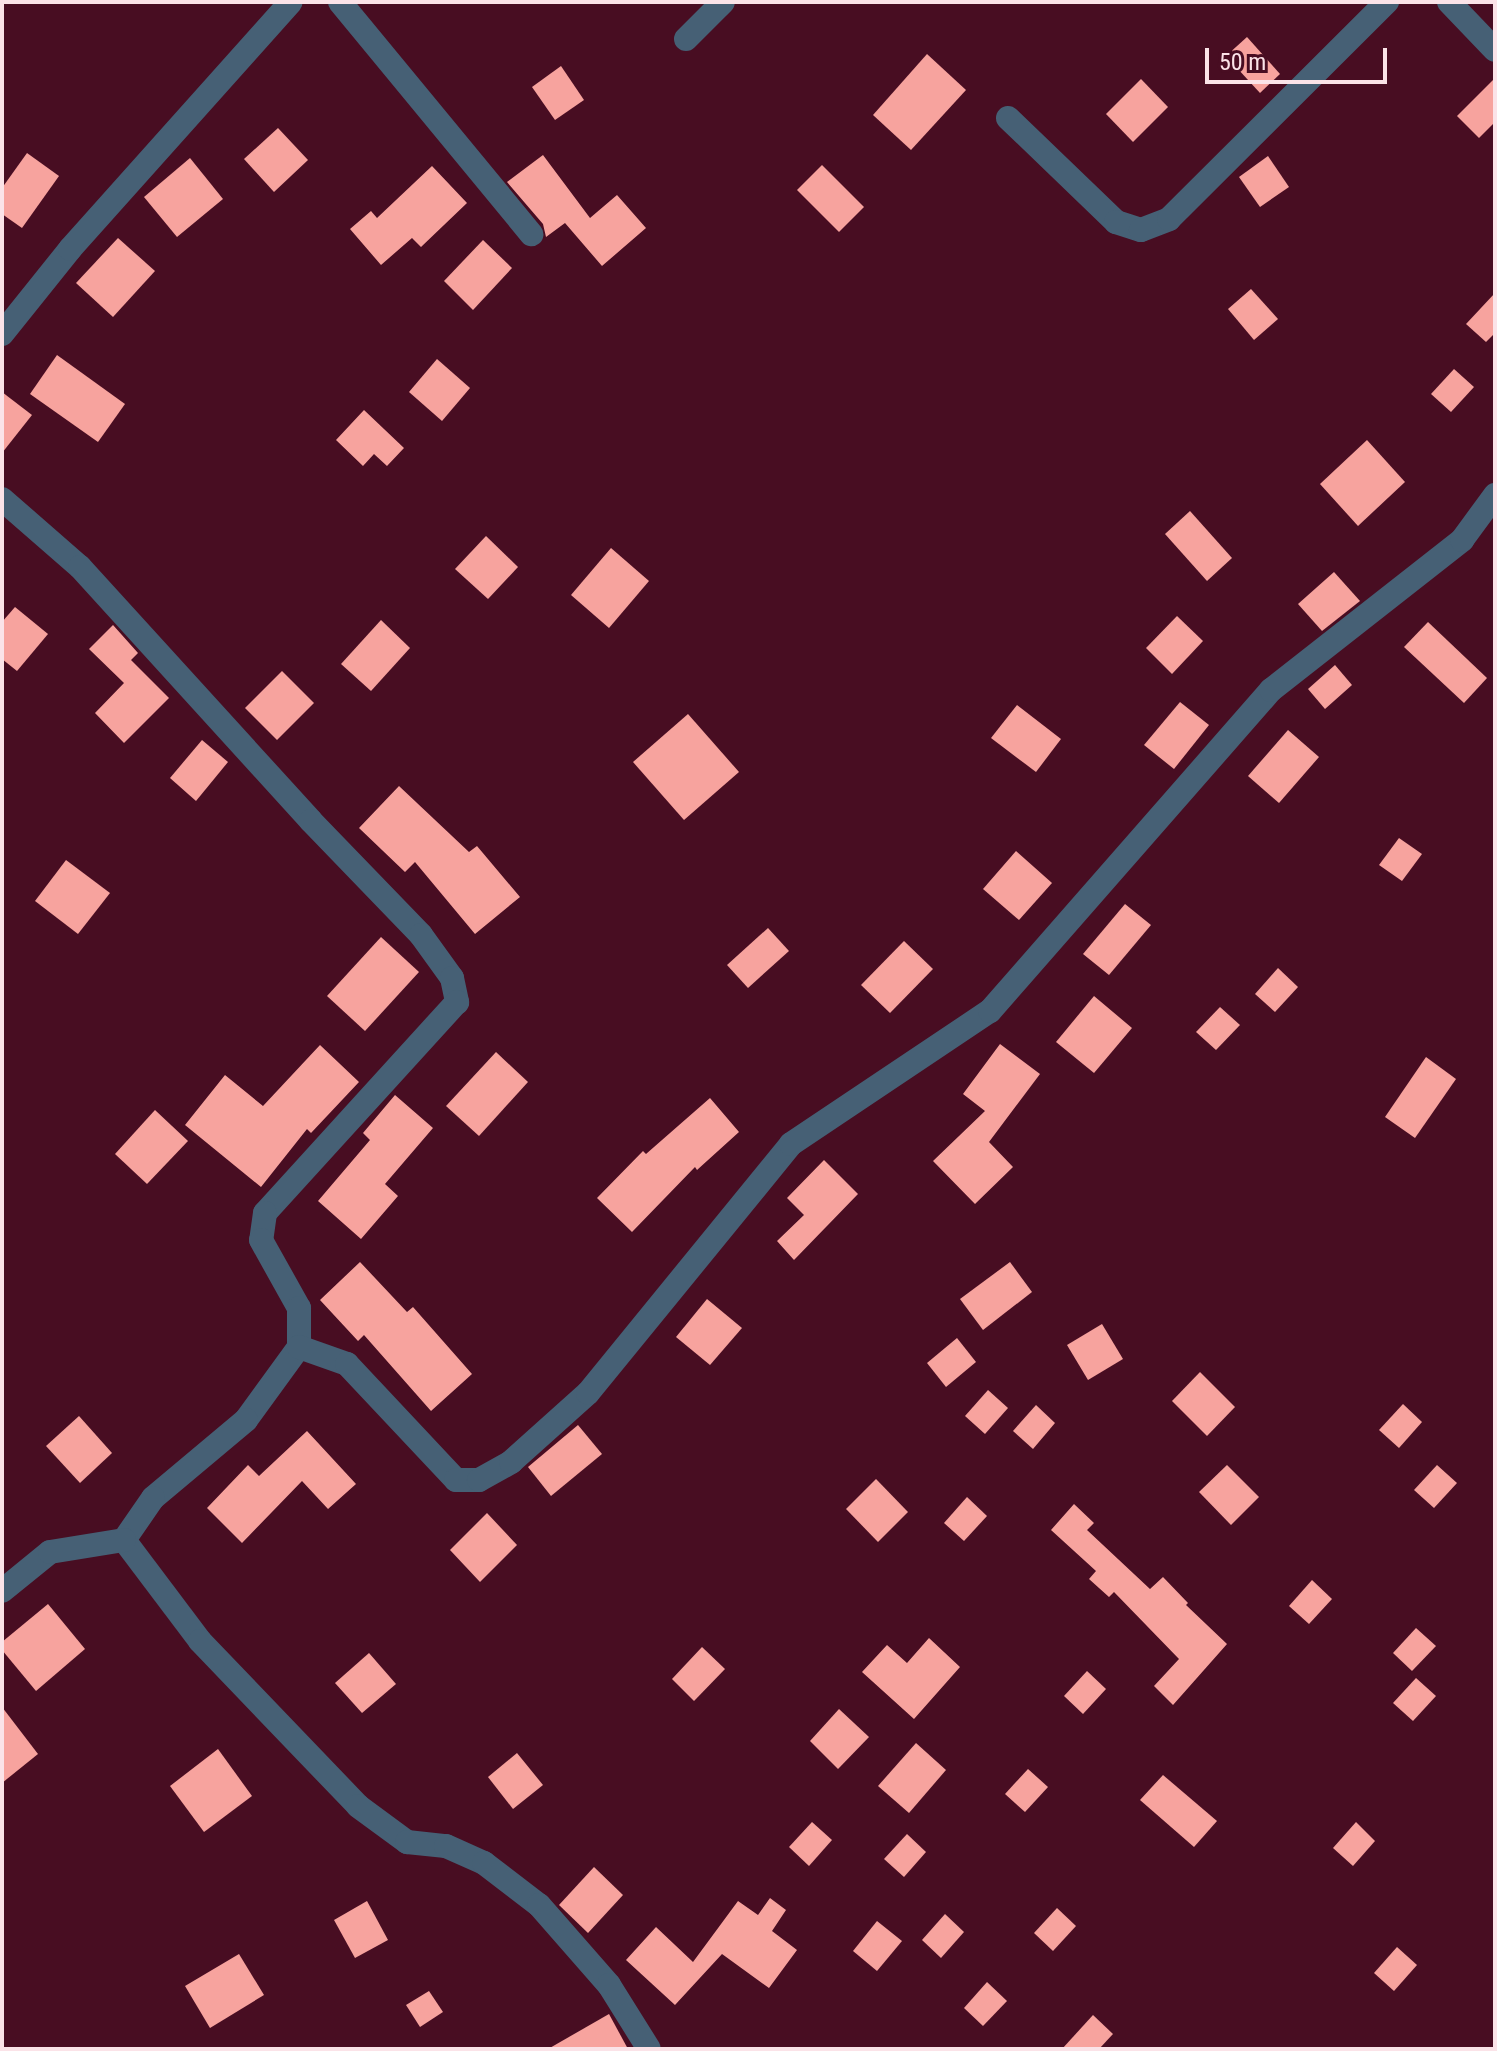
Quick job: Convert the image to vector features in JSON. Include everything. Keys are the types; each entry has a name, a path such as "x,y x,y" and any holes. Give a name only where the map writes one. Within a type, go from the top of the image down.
{"street":[{"path":"2,334 70,249 291,2"},
{"path":"340,2 531,234"},
{"path":"686,39 723,2"},
{"path":"1008,118 1116,222 1141,230 1169,219 1387,2"},
{"path":"1449,2 1495,50"},
{"path":"299,1347 347,1364 456,1480 479,1480 511,1462 588,1393 791,1144 990,1011 1271,690 1462,540 1495,495"},
{"path":"2,499 80,567 311,821 421,935 452,978 457,1002 265,1213 261,1240 299,1308 299,1347 246,1420 153,1498 124,1540 50,1552 2,1591"},
{"path":"124,1540 200,1641 358,1806 407,1842 446,1846 484,1863 539,1905 609,1985 649,2049"}],"building":[{"path":"1247,37 1280,74 1260,93 1226,56"},
{"path":"927,54 966,90 911,150 873,115"},
{"path":"561,66 584,100 555,120 532,87"},
{"path":"1495,78 1495,122 1479,138 1457,116"},
{"path":"1141,79 1168,107 1133,142 1106,114"},
{"path":"278,128 308,160 274,192 244,159"},
{"path":"27,153 59,176 22,228 2,214 2,188"},
{"path":"543,155 590,218 617,195 646,228 602,266 565,223 546,237 543,224 507,182"},
{"path":"1268,156 1289,187 1260,207 1239,177"},
{"path":"190,158 223,199 177,237 144,197"},
{"path":"822,165 864,207 839,232 797,190"},
{"path":"432,166 467,203 421,247 412,238 381,265 350,229 371,211 377,218"},
{"path":"118,238 155,271 113,317 76,283"},
{"path":"483,240 512,268 473,310 444,281"},
{"path":"1251,289 1278,319 1254,340 1228,309"},
{"path":"1495,293 1495,333 1486,342 1466,324"},
{"path":"57,355 125,404 98,442 30,394"},
{"path":"437,359 470,388 442,421 409,392"},
{"path":"1454,369 1474,387 1451,412 1431,394"},
{"path":"2,392 32,415 2,453"},
{"path":"364,410 404,448 387,466 374,454 363,466 336,440"},
{"path":"1367,440 1405,482 1358,526 1320,484"},
{"path":"1190,511 1232,558 1207,581 1165,534"},
{"path":"486,536 518,567 488,599 455,569"},
{"path":"611,548 649,581 609,628 571,595"},
{"path":"1334,572 1360,601 1322,631 1298,604"},
{"path":"15,607 48,634 17,671 2,659 2,622"},
{"path":"1177,616 1203,641 1172,674 1146,648"},
{"path":"381,620 410,648 371,691 341,664"},
{"path":"1428,622 1487,678 1464,703 1404,647"},
{"path":"113,625 138,653 131,660 169,698 124,743 95,713 124,683 89,649"},
{"path":"1335,665 1352,685 1325,709 1308,689"},
{"path":"282,671 314,703 277,740 245,708"},
{"path":"1180,702 1209,725 1174,769 1144,745"},
{"path":"1017,705 1061,739 1036,772 991,738"},
{"path":"688,714 739,772 684,820 633,762"},
{"path":"1288,730 1319,757 1279,803 1248,776"},
{"path":"202,740 228,762 196,801 170,778"},
{"path":"399,786 469,852 477,846 520,897 475,934 415,862 405,872 359,828"},
{"path":"1399,838 1422,854 1402,881 1379,865"},
{"path":"1016,851 1052,883 1019,920 983,889"},
{"path":"66,860 110,893 78,934 35,901"},
{"path":"1125,904 1151,925 1109,975 1083,954"},
{"path":"768,928 789,951 748,988 727,965"},
{"path":"381,937 419,972 365,1031 327,996"},
{"path":"904,941 933,969 890,1013 861,985"},
{"path":"1278,968 1298,987 1275,1012 1255,994"},
{"path":"1094,996 1132,1028 1094,1073 1056,1042"},
{"path":"1220,1007 1240,1025 1216,1050 1196,1032"},
{"path":"1000,1044 1040,1074 989,1142 1013,1167 975,1204 933,1161 985,1111 963,1094"},
{"path":"320,1045 359,1082 311,1133 307,1129 261,1187 185,1125 225,1075 263,1106"},
{"path":"496,1052 528,1082 479,1136 446,1106"},
{"path":"1426,1057 1456,1079 1415,1138 1385,1117"},
{"path":"395,1095 433,1128 385,1184 398,1196 361,1239 318,1201 370,1140 363,1133"},
{"path":"710,1098 739,1132 697,1170 695,1167 632,1232 597,1198 643,1151 646,1154"},
{"path":"155,1110 188,1141 147,1184 115,1154"},
{"path":"824,1160 858,1194 794,1260 777,1241 804,1215 787,1198"},
{"path":"360,1262 407,1312 413,1307 472,1374 431,1411 364,1335 358,1341 320,1300"},
{"path":"1010,1262 1032,1292 983,1330 960,1299"},
{"path":"707,1299 742,1328 710,1365 676,1337"},
{"path":"1102,1324 1123,1359 1088,1380 1067,1345"},
{"path":"957,1338 976,1362 946,1387 927,1363"},
{"path":"1200,1372 1235,1407 1207,1436 1172,1401"},
{"path":"988,1390 1008,1408 985,1434 965,1416"},
{"path":"1403,1404 1422,1422 1399,1448 1379,1430"},
{"path":"1036,1405 1055,1423 1033,1449 1013,1431"},
{"path":"79,1416 112,1453 80,1483 46,1446"},
{"path":"578,1425 602,1454 551,1496 528,1467"},
{"path":"307,1431 356,1484 328,1509 302,1481 242,1543 207,1508 248,1465 259,1476"},
{"path":"1227,1465 1259,1497 1231,1525 1199,1492"},
{"path":"1437,1465 1457,1483 1434,1508 1414,1490"},
{"path":"876,1479 908,1512 878,1542 846,1509"},
{"path":"967,1497 987,1516 964,1541 944,1523"},
{"path":"1074,1504 1094,1523 1087,1530 1150,1589 1163,1577 1188,1603 1186,1605 1227,1644 1173,1705 1154,1686 1179,1659 1114,1592 1109,1597 1089,1579 1096,1571 1051,1530"},
{"path":"487,1513 517,1545 480,1582 450,1550"},
{"path":"1312,1580 1332,1599 1309,1624 1289,1606"},
{"path":"48,1604 85,1649 36,1691 2,1650 2,1642"},
{"path":"1416,1628 1436,1646 1412,1671 1393,1653"},
{"path":"929,1638 960,1667 914,1719 862,1672 887,1645 907,1663"},
{"path":"702,1647 725,1669 694,1701 672,1679"},
{"path":"369,1653 396,1684 362,1713 335,1683"},
{"path":"1087,1671 1106,1689 1083,1714 1064,1696"},
{"path":"1416,1678 1436,1696 1413,1721 1393,1703"},
{"path":"2,1707 38,1754 2,1783"},
{"path":"839,1709 869,1737 838,1769 810,1741"},
{"path":"916,1743 946,1770 909,1813 878,1786"},
{"path":"218,1749 252,1796 204,1832 170,1786"},
{"path":"517,1753 543,1785 513,1809 488,1777"},
{"path":"1028,1769 1048,1787 1025,1812 1005,1794"},
{"path":"1163,1775 1217,1821 1194,1847 1140,1800"},
{"path":"812,1822 832,1840 809,1866 789,1847"},
{"path":"1356,1822 1375,1841 1353,1866 1333,1848"},
{"path":"907,1834 926,1852 904,1877 884,1859"},
{"path":"594,1867 623,1895 588,1933 559,1905"},
{"path":"770,1898 786,1910 772,1931 797,1950 769,1988 722,1954 675,2005 626,1960 656,1927 693,1962 738,1901 758,1915"},
{"path":"367,1901 388,1940 355,1958 334,1920"},
{"path":"1057,1908 1076,1926 1053,1951 1034,1933"},
{"path":"945,1914 964,1932 941,1958 922,1940"},
{"path":"877,1921 902,1941 877,1971 853,1951"},
{"path":"1397,1947 1417,1965 1394,1991 1374,1973"},
{"path":"239,1954 264,1995 210,2028 185,1986"},
{"path":"987,1982 1007,2001 983,2026 964,2008"},
{"path":"429,1991 443,2012 420,2027 406,2005"},
{"path":"609,2014 628,2049 548,2049"},
{"path":"1093,2015 1113,2034 1099,2049 1062,2049"}]}
